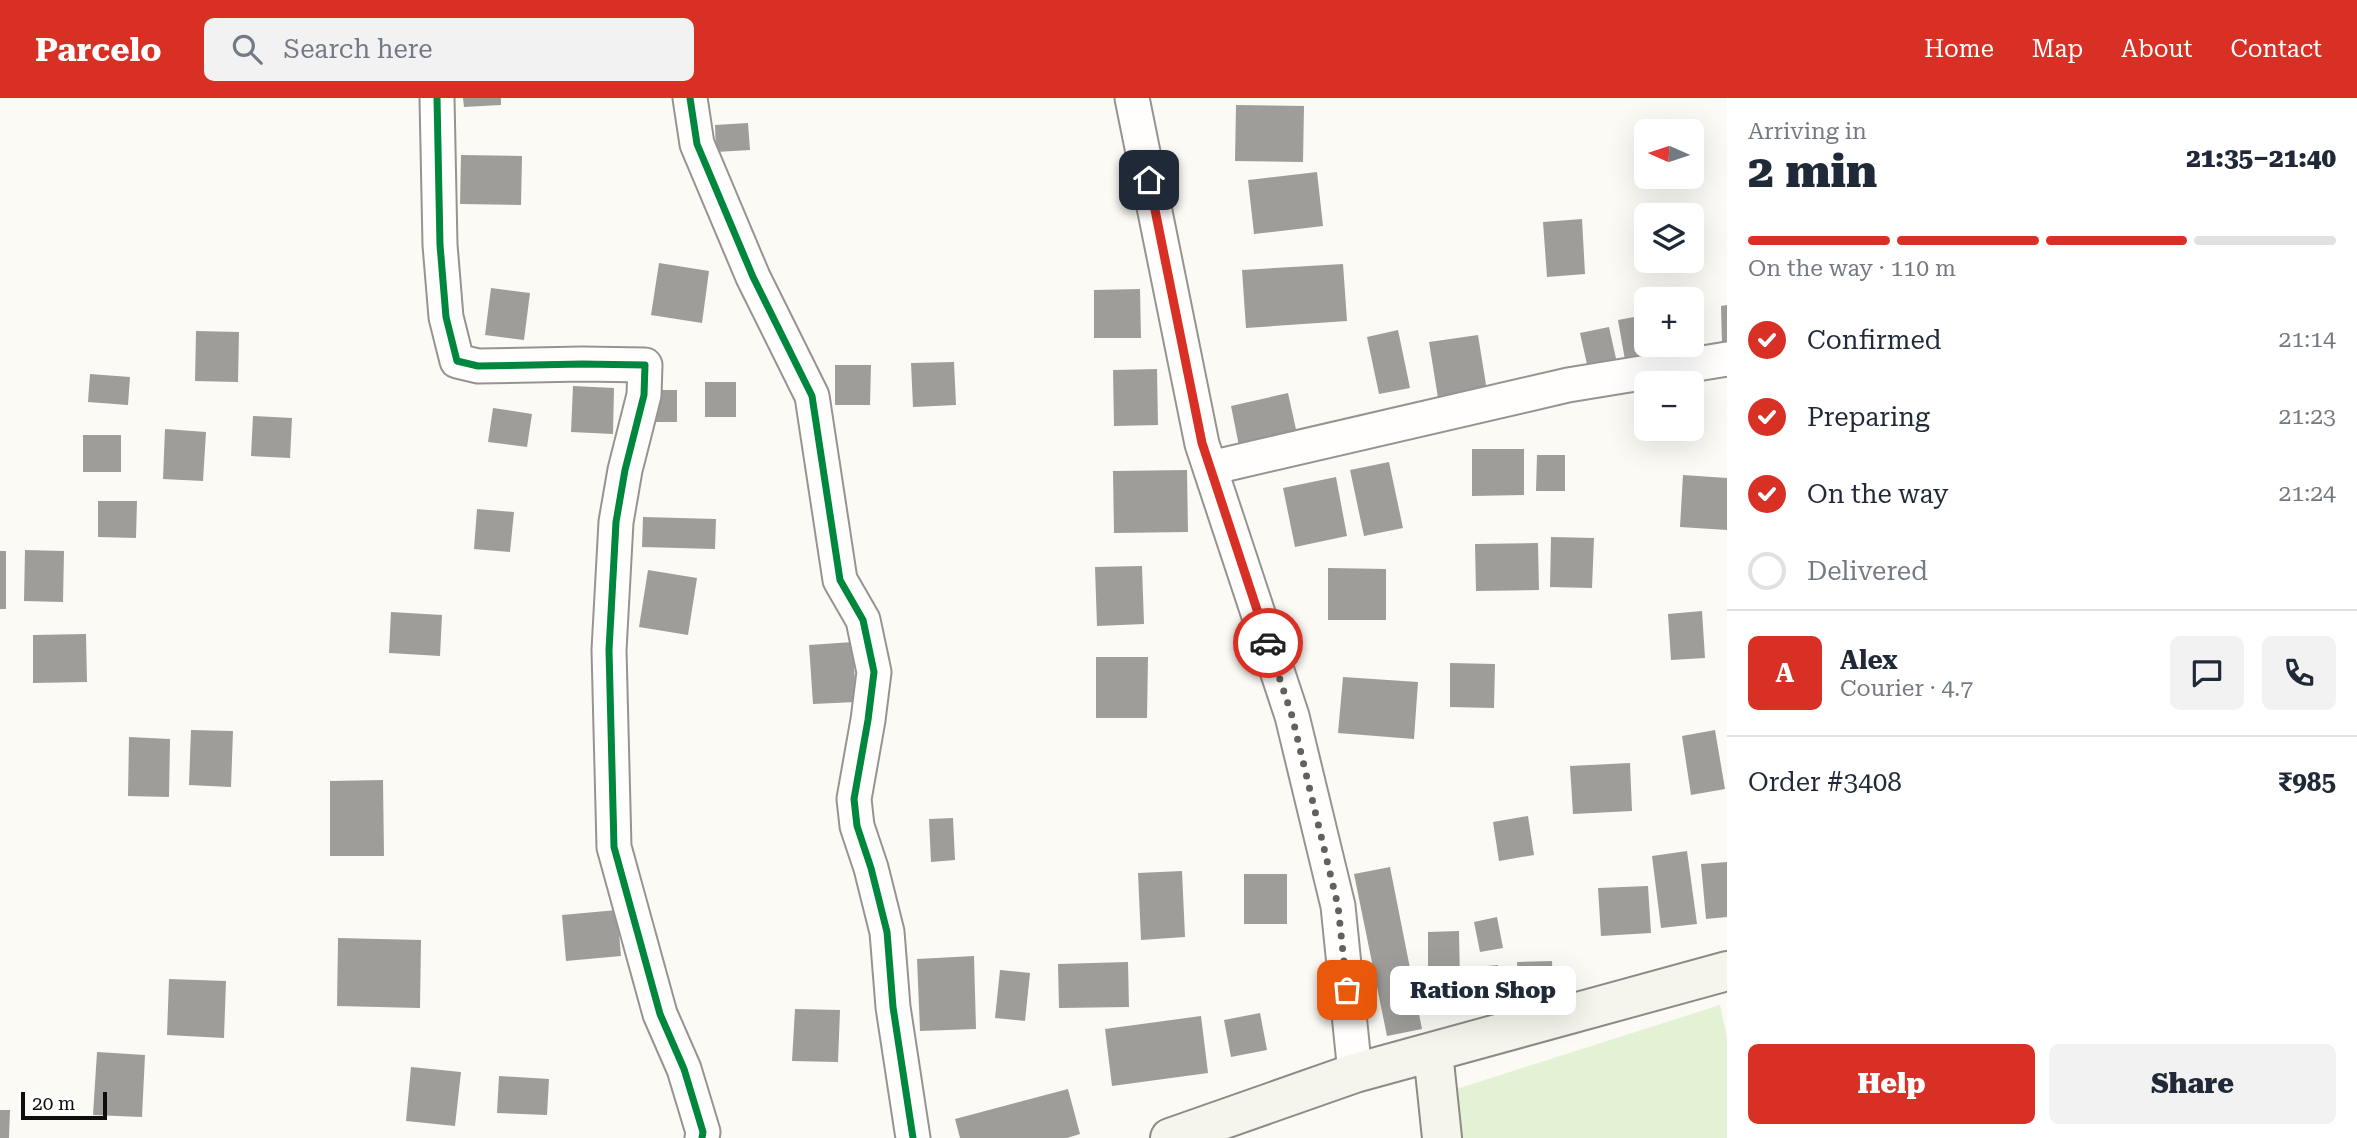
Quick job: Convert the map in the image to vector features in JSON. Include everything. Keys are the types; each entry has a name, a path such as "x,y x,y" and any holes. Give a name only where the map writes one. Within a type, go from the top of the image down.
{"main road":[{"path":"1170,1138 1355,1073 1727,971"},
{"path":"1433,1052 1442,1138"}],"street":[{"path":"437,98 440,245 446,317 457,362 478,366 645,365 644,395 625,470 615,535 609,650 614,847 660,1014 684,1069 703,1132 702,1138"},
{"path":"690,98 697,144 753,277 812,396 840,580 863,620 874,672 854,799 858,827 887,932 893,1007 913,1138"},
{"path":"1132,98 1202,443 1292,716 1338,906 1355,1073"},
{"path":"1210,468 1568,385 1727,359"}],"green space":[{"path":"1720,1005 1727,1038 1727,1138 1453,1138 1444,1093"}],"building":[{"path":"463,98 501,98 501,105 464,107"},
{"path":"1236,105 1304,106 1303,162 1235,161"},
{"path":"748,123 750,150 716,152 715,125"},
{"path":"461,155 522,156 521,205 460,204"},
{"path":"1317,172 1323,226 1254,234 1248,180"},
{"path":"1582,219 1585,274 1547,277 1543,222"},
{"path":"659,263 709,271 702,323 651,315"},
{"path":"1343,264 1347,321 1246,328 1242,270"},
{"path":"491,288 530,293 524,340 485,335"},
{"path":"1140,289 1141,338 1094,338 1094,290"},
{"path":"1727,305 1727,343 1722,343 1721,306"},
{"path":"1634,317 1634,357 1641,357 1625,360 1618,320"},
{"path":"1609,327 1617,363 1588,369 1580,333"},
{"path":"1398,330 1410,388 1379,394 1367,337"},
{"path":"196,331 239,332 238,382 195,381"},
{"path":"1478,335 1487,391 1438,398 1429,342"},
{"path":"954,362 956,405 913,407 911,363"},
{"path":"835,365 871,365 870,405 835,405"},
{"path":"1157,369 1158,425 1114,426 1113,370"},
{"path":"90,374 130,377 128,405 88,402"},
{"path":"705,382 736,382 736,417 705,417"},
{"path":"573,386 614,388 613,434 571,432"},
{"path":"653,390 677,390 677,422 653,422"},
{"path":"1288,393 1297,434 1239,446 1231,406"},
{"path":"493,408 532,414 527,447 488,442"},
{"path":"253,416 292,418 290,458 251,456"},
{"path":"165,429 206,432 203,481 163,479"},
{"path":"83,435 121,435 121,472 83,472"},
{"path":"1472,449 1524,449 1524,495 1472,496"},
{"path":"1537,455 1565,455 1565,491 1536,491"},
{"path":"1389,462 1403,528 1364,536 1350,470"},
{"path":"1187,470 1188,532 1114,533 1113,471"},
{"path":"1683,475 1727,478 1727,530 1680,527"},
{"path":"1336,477 1347,536 1295,547 1283,488"},
{"path":"98,501 137,501 136,538 98,537"},
{"path":"477,509 514,512 510,552 474,549"},
{"path":"643,517 716,519 715,549 642,547"},
{"path":"1551,537 1594,538 1592,588 1550,587"},
{"path":"1538,543 1539,590 1476,591 1475,544"},
{"path":"25,550 64,551 63,602 24,601"},
{"path":"0,551 6,551 6,609 0,609"},
{"path":"1142,566 1144,624 1097,626 1095,567"},
{"path":"1328,568 1386,569 1386,620 1328,620"},
{"path":"648,570 697,578 688,635 639,627"},
{"path":"1702,611 1705,658 1671,660 1668,614"},
{"path":"391,612 442,615 440,656 389,653"},
{"path":"86,634 87,682 33,683 33,635"},
{"path":"853,642 856,702 813,704 809,645"},
{"path":"1096,657 1148,657 1147,718 1096,718"},
{"path":"1450,663 1495,664 1494,708 1450,707"},
{"path":"1343,677 1418,682 1414,739 1338,733"},
{"path":"191,730 233,731 231,787 189,785"},
{"path":"1715,730 1725,789 1691,795 1682,736"},
{"path":"129,737 170,739 169,797 128,796"},
{"path":"1630,763 1632,811 1573,814 1570,766"},
{"path":"383,780 384,856 330,856 330,781"},
{"path":"1528,816 1534,855 1499,861 1493,822"},
{"path":"953,818 955,860 931,862 929,819"},
{"path":"1687,851 1697,924 1661,928 1652,856"},
{"path":"1727,862 1727,917 1706,919 1701,864"},
{"path":"1390,867 1422,1029 1387,1036 1354,874"},
{"path":"1182,871 1185,937 1141,940 1138,873"},
{"path":"1244,874 1287,874 1287,924 1244,924"},
{"path":"1648,886 1651,933 1601,936 1598,888"},
{"path":"617,910 621,956 566,961 562,915"},
{"path":"1497,917 1503,948 1480,952 1474,922"},
{"path":"1459,931 1460,983 1428,984 1428,932"},
{"path":"338,938 421,940 420,1008 337,1006"},
{"path":"974,956 976,1029 920,1031 917,959"},
{"path":"1552,961 1554,1007 1519,1008 1517,962"},
{"path":"1128,962 1129,1007 1059,1008 1058,964"},
{"path":"1498,965 1503,1007 1481,1009 1476,967"},
{"path":"1000,970 1030,973 1025,1021 995,1018"},
{"path":"169,979 226,981 224,1038 167,1035"},
{"path":"795,1009 840,1010 838,1062 792,1061"},
{"path":"1260,1013 1267,1050 1231,1057 1224,1020"},
{"path":"1201,1016 1208,1073 1112,1086 1105,1029"},
{"path":"97,1052 145,1055 142,1117 93,1115"},
{"path":"411,1067 461,1072 455,1126 406,1121"},
{"path":"499,1076 549,1079 547,1115 497,1113"},
{"path":"1068,1089 1080,1134 1067,1138 960,1138 955,1119"},
{"path":"0,1110 10,1110 9,1138 0,1138"}],"cycle path":[{"path":"437,98 440,245 446,317 457,361 478,366 645,365 644,395 625,470 616,522 609,650 614,847 660,1014 684,1069 703,1132 702,1138"},
{"path":"690,98 697,144 753,277 812,396 840,580 863,620 874,672 854,799 857,826 887,932 893,1007 913,1138"}],"way so far":[{"path":"1268,643 1292,716 1338,906 1347,990"}],"place":[{"name":"Ration Shop","path":"1347,990"}],"route":[{"path":"1149,180 1202,443 1268,643"}]}
